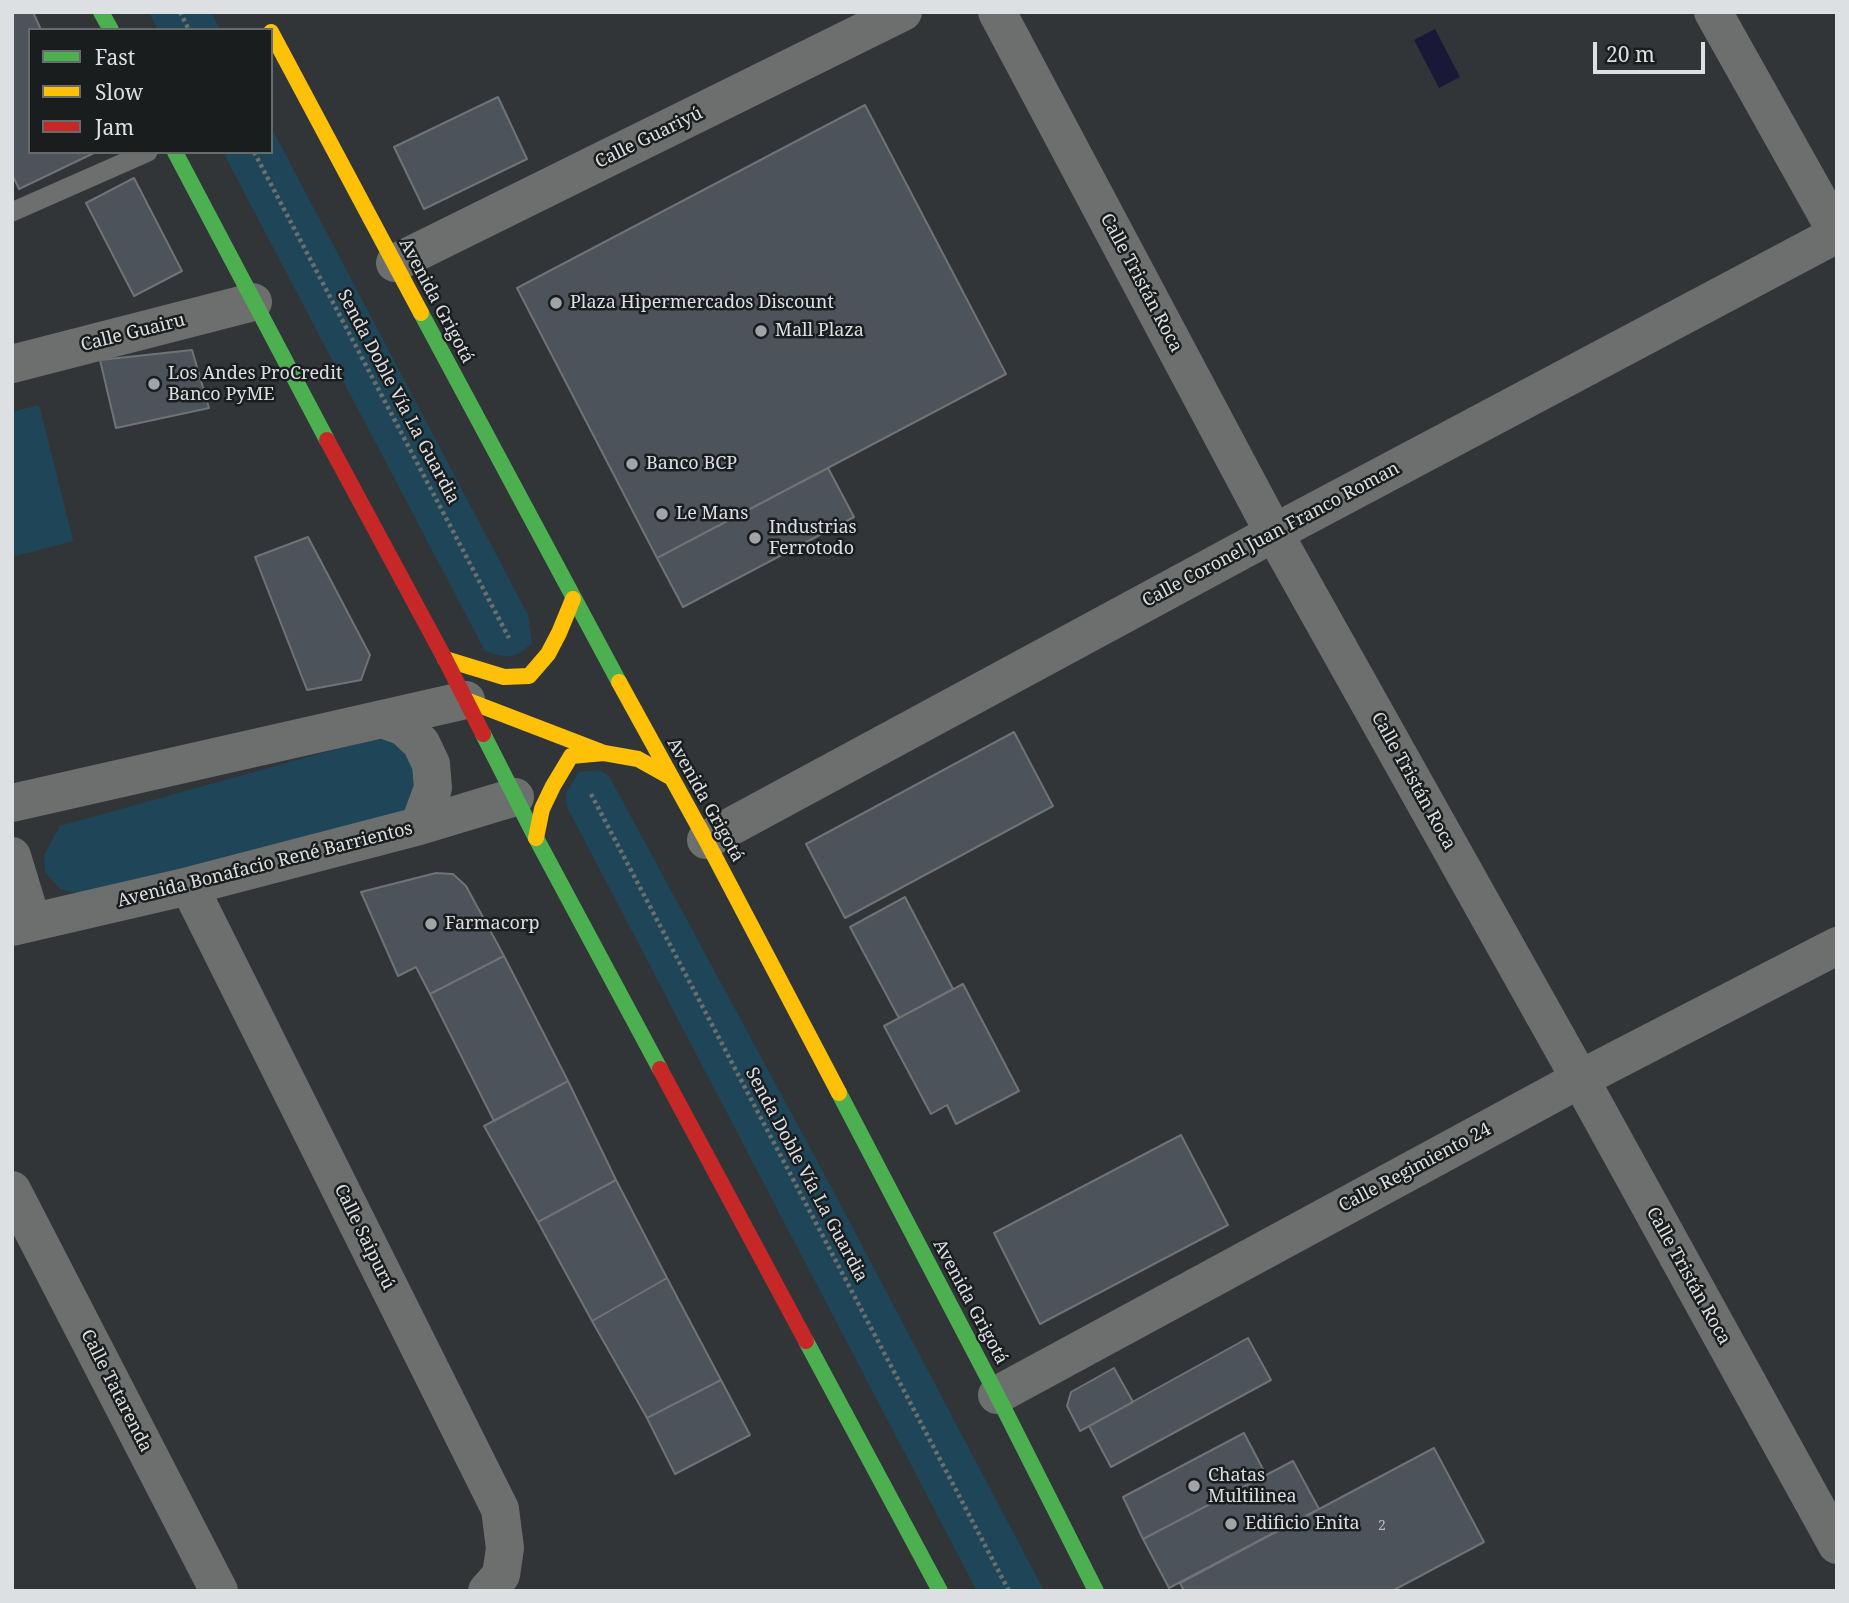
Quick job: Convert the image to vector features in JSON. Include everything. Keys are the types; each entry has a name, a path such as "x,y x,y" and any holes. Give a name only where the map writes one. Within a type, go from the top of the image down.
{"main road":[{"path":"102,12 110,28"},
{"name":"Avenida Grigotá","path":"273,35 573,600 706,840 1096,1591"},
{"path":"176,154 466,699 518,785 537,838 940,1591"},
{"path":"445,659 504,677 529,677 548,654 573,600"},
{"path":"538,694 548,654"},
{"path":"466,699 604,753 638,759 671,778"},
{"path":"537,838 542,809 571,756 604,753"}],"street":[{"name":"Calle Guariyú","path":"395,263 903,12"},
{"name":"Calle Tristán Roca","path":"997,12 1274,533 1837,1545"},
{"path":"1713,12 1837,234"},
{"name":"Calle Coronel Juan Franco Roman","path":"706,840 1274,533 1837,234"},
{"name":"Calle Guairu","path":"12,364 253,302"},
{"path":"12,803 466,699"},
{"path":"382,719 404,727 421,743 431,764 433,788 419,826"},
{"name":"Avenida Bonafacio René Barrientos","path":"22,924 189,886 419,826 518,785"},
{"path":"12,856 22,924"},
{"name":"Calle Saipurú","path":"189,886 500,1508 505,1548 501,1575 487,1591"},
{"name":"Calle Regimiento 24","path":"996,1395 1580,1079 1837,946"},
{"name":"Calle Tatarenda","path":"12,1190 219,1591"}],"lane":[{"path":"14,208 143,154"}],"path":[{"path":"180,12 188,28"},
{"name":"Senda Doble Vía La Guardia","path":"255,154 512,643"},
{"name":"Senda Doble Vía La Guardia","path":"586,784 1009,1591"}],"shaded area":[{"path":"149,12 211,12 219,28 157,28"},
{"path":"1435,29 1460,77 1439,88 1414,40"},
{"path":"273,131 528,615 532,643 510,656 485,651 224,154 273,154"},
{"path":"39,405 73,541 12,557 12,412"},
{"path":"383,738 396,744 412,757 422,784 414,805 396,814 85,895 60,889 45,872 44,855 60,826"},
{"path":"600,770 609,776 829,1183 1044,1591 977,1591 566,805 566,793 579,772"}],"building":[{"path":"33,12 40,28 28,28 28,154 92,154 19,189 12,174 12,14"},
{"path":"498,97 527,159 424,209 394,147"},
{"name":"Mall Plaza","path":"865,105 1006,374 657,558 517,288"},
{"path":"134,178 182,271 134,296 86,203"},
{"name":"Los Andes ProCredit Banco PyME","path":"192,350 209,408 116,428 100,360"},
{"name":"Industrias Ferrotodo","path":"828,468 854,517 683,607 657,558"},
{"path":"308,537 370,655 361,680 307,690 255,557"},
{"path":"1014,732 1053,806 845,918 806,844"},
{"name":"Farmacorp","path":"436,873 453,874 466,886 504,956 430,994 416,967 398,976 361,892"},
{"path":"905,897 953,989 899,1018 850,927"},
{"path":"504,956 568,1081 494,1121 430,994"},
{"path":"963,984 1019,1091 956,1124 947,1105 931,1114 884,1026"},
{"path":"568,1081 616,1180 538,1222 484,1126"},
{"path":"1181,1135 1228,1225 1040,1324 994,1233"},
{"path":"616,1180 667,1278 592,1321 538,1222"},
{"path":"667,1278 721,1380 647,1418 592,1321"},
{"path":"1248,1338 1271,1380 1111,1467 1089,1426"},
{"path":"1114,1368 1133,1402 1080,1431 1067,1406 1071,1392"},
{"path":"721,1380 750,1435 675,1474 647,1418"},
{"name":"Chatas Multilinea","path":"1244,1433 1266,1475 1143,1539 1123,1497"},
{"path":"1434,1448 1484,1542 1392,1591 1184,1591 1180,1583"},
{"name":"Edificio Enita","path":"1293,1461 1319,1509 1169,1588 1143,1539"}],"traffic: fast":[{"path":"101,12 110,28"},
{"path":"176,154 327,440"},
{"path":"421,313 619,682"},
{"path":"483,734 660,1069"},
{"path":"839,1093 1096,1591"},
{"path":"806,1341 940,1591"}],"traffic: slow":[{"path":"273,36 421,313"},
{"path":"445,659 504,677 529,676 548,654 573,599"},
{"path":"619,682 706,840 839,1093"},
{"path":"466,700 604,753"},
{"path":"536,838 542,809 571,756 604,753 638,759 672,778"}],"traffic: jam":[{"path":"327,440 483,734"},
{"path":"660,1069 806,1341"}],"place":[{"name":"Plaza Hipermercados Discount","path":"556,303"},
{"name":"Mall Plaza","path":"761,331"},
{"name":"Los Andes ProCredit Banco PyME","path":"154,384"},
{"name":"Banco BCP","path":"632,464"},
{"name":"Le Mans","path":"662,514"},
{"name":"Industrias Ferrotodo","path":"755,538"},
{"name":"Farmacorp","path":"431,924"},
{"name":"Chatas Multilinea","path":"1194,1486"},
{"name":"Edificio Enita","path":"1231,1524"}]}
